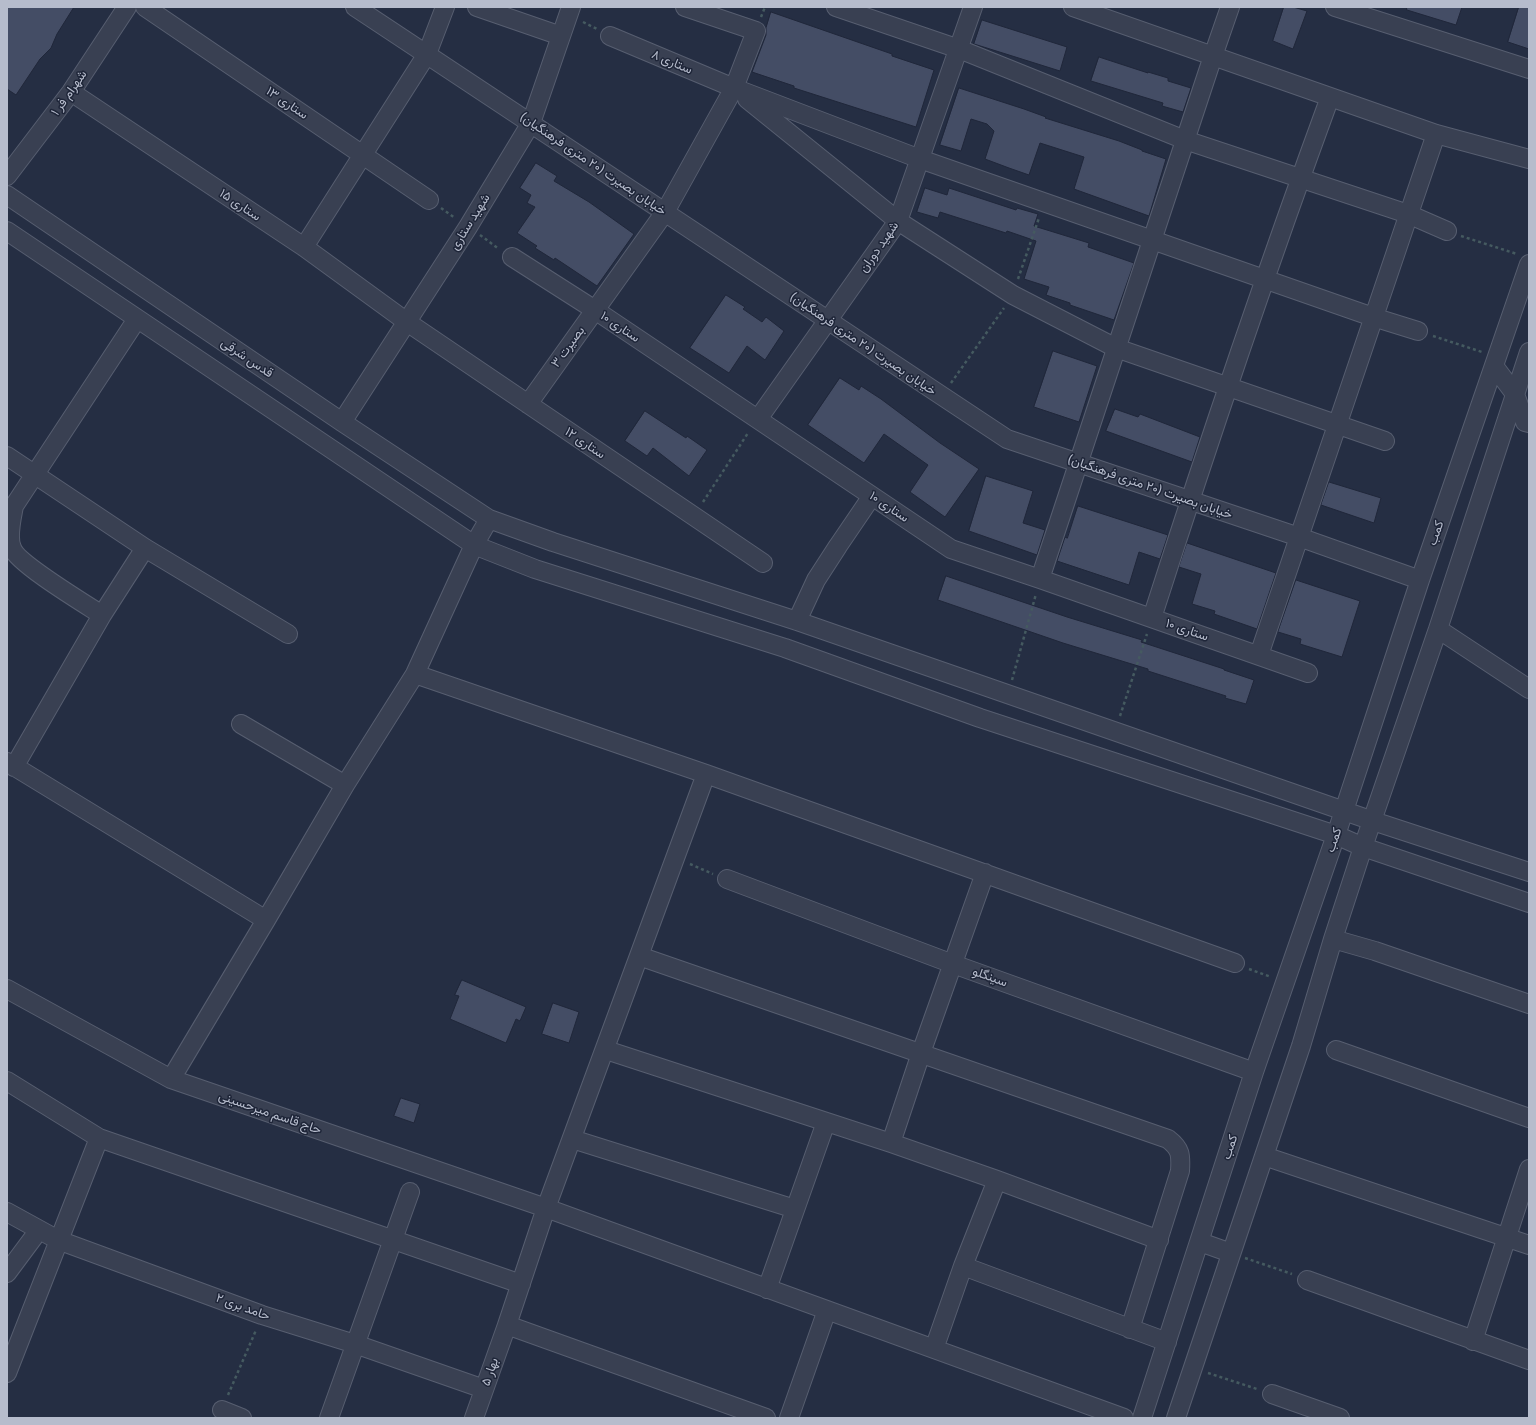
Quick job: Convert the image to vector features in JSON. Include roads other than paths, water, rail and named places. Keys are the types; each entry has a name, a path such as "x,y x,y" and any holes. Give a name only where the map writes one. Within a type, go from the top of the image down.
{"street":[{"name":"شهرام فر ۱","path":"7,176 71,92 127,7"},
{"name":"ستاری ۱۳","path":"145,7 429,200"},
{"name":"خیابان بصیرت (۲۰ متری فرهنگیان)","path":"355,7 1007,440 1299,537 1420,580"},
{"path":"304,247 427,54 445,7"},
{"path":"477,7 561,36"},
{"name":"بصیرت ۳","path":"528,404 665,212 734,88 756,31 685,7"},
{"path":"836,7 959,49 1185,140 1408,214 1447,231"},
{"name":"شهید دوران","path":"758,419 898,221 973,7"},
{"path":"1073,7 1436,134 1529,159"},
{"path":"1040,578 1230,7"},
{"path":"1335,7 1529,69"},
{"name":"شهید ستاری","path":"342,422 407,322 531,123 570,11"},
{"name":"ستاری ۸","path":"610,36 734,88"},
{"path":"734,88 920,159 1373,317 1418,331"},
{"path":"734,88 898,221 1013,295 1116,348 1385,441"},
{"name":"ستاری ۱۵","path":"71,92 304,247 407,322"},
{"path":"1152,618 1190,501 1300,178 1330,97"},
{"path":"1258,655 1436,134"},
{"name":"قدس شرقی","path":"7,195 282,382 489,519 553,542 797,621 1373,821 1529,872"},
{"path":"7,231 474,545 535,569 785,648 980,718 1336,836 1363,847 1529,903"},
{"name":"ستاری ۱۰","path":"512,257 595,310 951,549 1040,578 1308,673"},
{"name":"کمب","path":"1142,1418 1284,982 1336,836 1420,580 1496,362 1525,260"},
{"path":"102,615 23,562 12,548 10,526 14,506 137,319"},
{"name":"ستاری ۱۲","path":"407,322 763,563"},
{"path":"1176,1418 1301,1046 1333,939 1395,752 1522,397 1529,352"},
{"path":"1496,362 1522,397 1525,422 1529,423"},
{"path":"265,404 282,382"},
{"path":"7,456 145,548 288,634"},
{"path":"797,621 816,580 872,496"},
{"path":"171,1080 346,785 415,674 474,545 489,519"},
{"path":"145,548 10,764 266,920"},
{"path":"1438,629 1529,689"},
{"path":"415,674 706,774 1235,963"},
{"path":"241,724 346,785"},
{"name":"بهار ۵","path":"474,1418 546,1208 606,1050 706,774"},
{"path":"891,1143 921,1053 985,873"},
{"name":"سینگلو","path":"727,879 953,964 1254,1072"},
{"path":"1333,939 1375,951 1529,1004"},
{"path":"639,956 1168,1138 1177,1146 1181,1158 1180,1171 1130,1329"},
{"name":"حاج قاسم میرحسینی","path":"7,989 171,1080 546,1208 1124,1418"},
{"path":"606,1050 891,1143 997,1180 1159,1240"},
{"path":"1336,1050 1529,1118"},
{"path":"7,1081 99,1138 521,1284"},
{"path":"767,1288 826,1122"},
{"path":"7,1373 99,1138"},
{"path":"572,1139 795,1209"},
{"path":"1264,1156 1529,1246"},
{"path":"1473,1341 1529,1169"},
{"path":"934,1349 963,1266 997,1180"},
{"path":"329,1418 410,1192"},
{"name":"حامد بری ۲","path":"7,1212 58,1240 262,1315 355,1344 484,1390"},
{"path":"7,1273 39,1230"},
{"path":"1200,1242 1231,1253"},
{"path":"963,1266 1167,1342"},
{"path":"1307,1280 1529,1360"},
{"path":"789,1418 827,1310"},
{"path":"507,1325 766,1418"},
{"path":"1272,1394 1340,1418"},
{"path":"222,1410 242,1418"}]}
